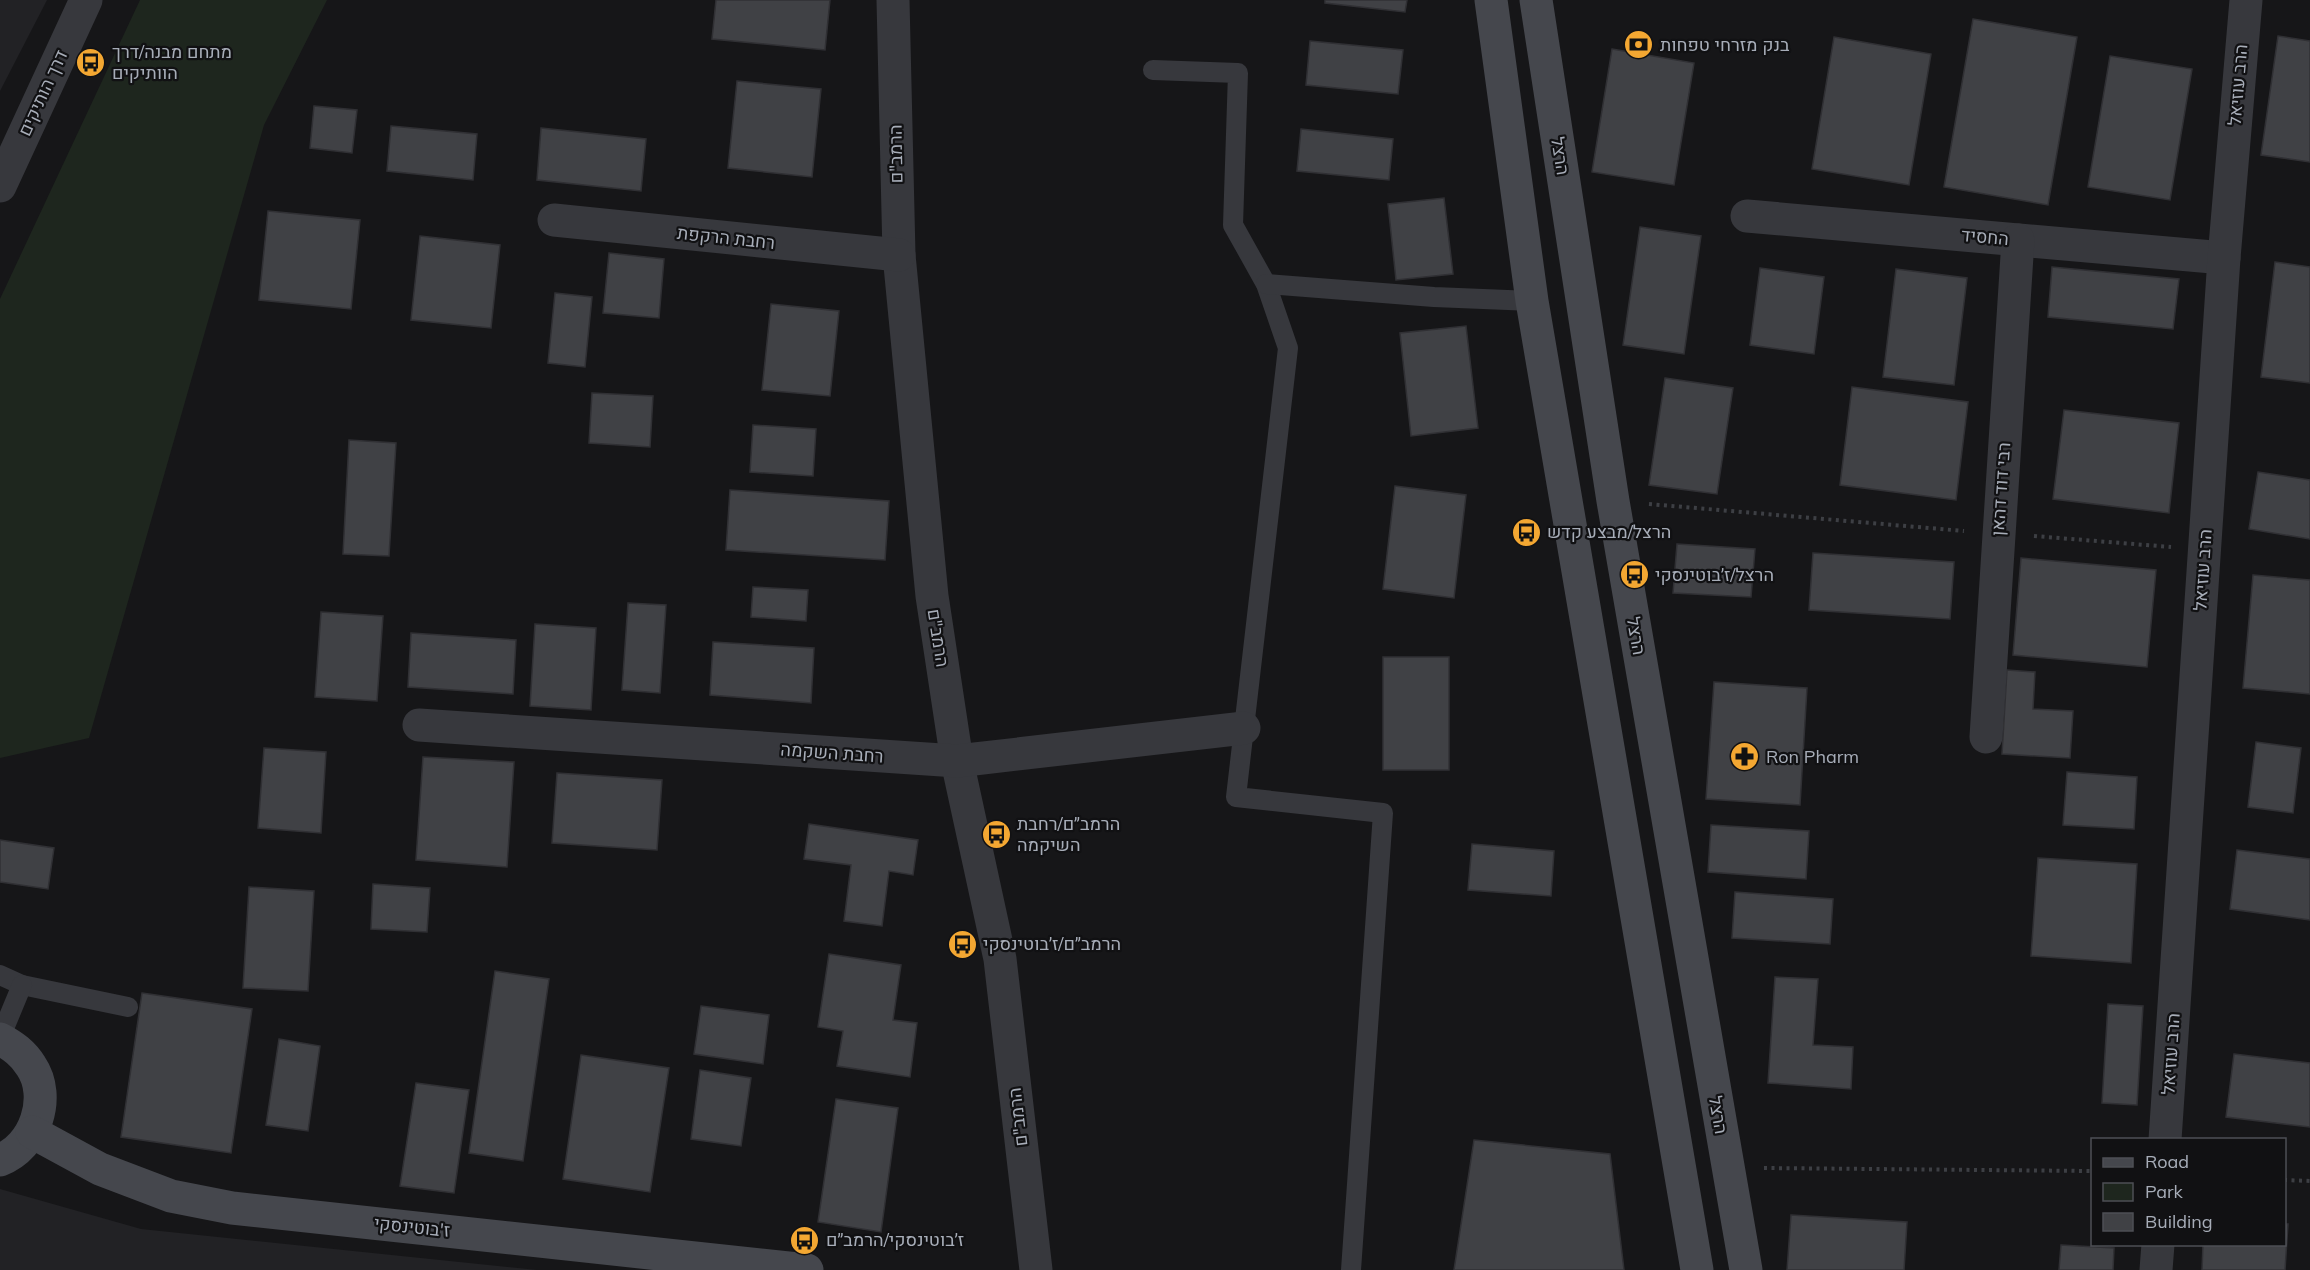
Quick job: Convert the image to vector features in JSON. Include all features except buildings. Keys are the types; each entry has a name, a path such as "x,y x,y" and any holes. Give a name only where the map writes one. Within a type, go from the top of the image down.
{"main road":[{"path":"1491,0 1532,301 1697,1270"},
{"name":"הרצל","path":"1536,0 1613,501 1746,1270"},
{"path":"0,1038 19,1050 32,1068 39,1089 39,1112 32,1132 21,1146 0,1160"},
{"name":"ז'בוטינסקי","path":"32,1132 100,1169 171,1196 232,1208 807,1270"}],"street":[{"name":"דרך הותיקים","path":"0,186 86,0"},
{"name":"הרמב\"ם","path":"892,0 899,255 932,596 957,761 1000,959 1036,1270"},
{"name":"הרב עוזיאל","path":"2165,1138 2224,258 2246,0"},
{"name":"החסיד","path":"1747,216 2224,258"},
{"name":"רחבת הרקפת","path":"554,220 899,255"},
{"name":"רבי דוד דהאן","path":"1986,737 2018,240"},
{"name":"רחבת השקמה","path":"419,725 957,761 1244,728"},
{"path":"2156,1270 2158,1246"}],"lane":[{"path":"1153,70 1238,73 1233,225 1266,284 1288,348 1236,797 1383,813 1351,1270"},
{"path":"1266,284 1434,297 1532,301"},
{"path":"0,975 22,985 128,1007"},
{"path":"0,1038 22,985"}],"path":[{"path":"1613,501 2204,550"},
{"path":"1728,1167 2091,1171"},
{"path":"2286,1180 2310,1181"}],"shaded area":[{"path":"0,0 47,0 0,91"},
{"path":"0,1189 141,1229 537,1270 0,1270"}],"green space":[{"path":"140,0 327,0 264,125 89,738 0,758 0,299"}],"place":[{"name":"בנק מזרחי טפחות","path":"1639,45"},
{"name":"מתחם מבנה/דרך הוותיקים","path":"91,62"},
{"name":"הרצל/מבצע קדש","path":"1526,532"},
{"name":"הרצל/ז׳בוטינסקי","path":"1634,575"},
{"name":"Ron Pharm","path":"1745,757"},
{"name":"הרמב״ם/רחבת השיקמה","path":"996,834"},
{"name":"הרמב״ם/ז׳בוטינסקי","path":"962,944"},
{"name":"ז׳בוטינסקי/הרמב״ם","path":"805,1240"}]}
